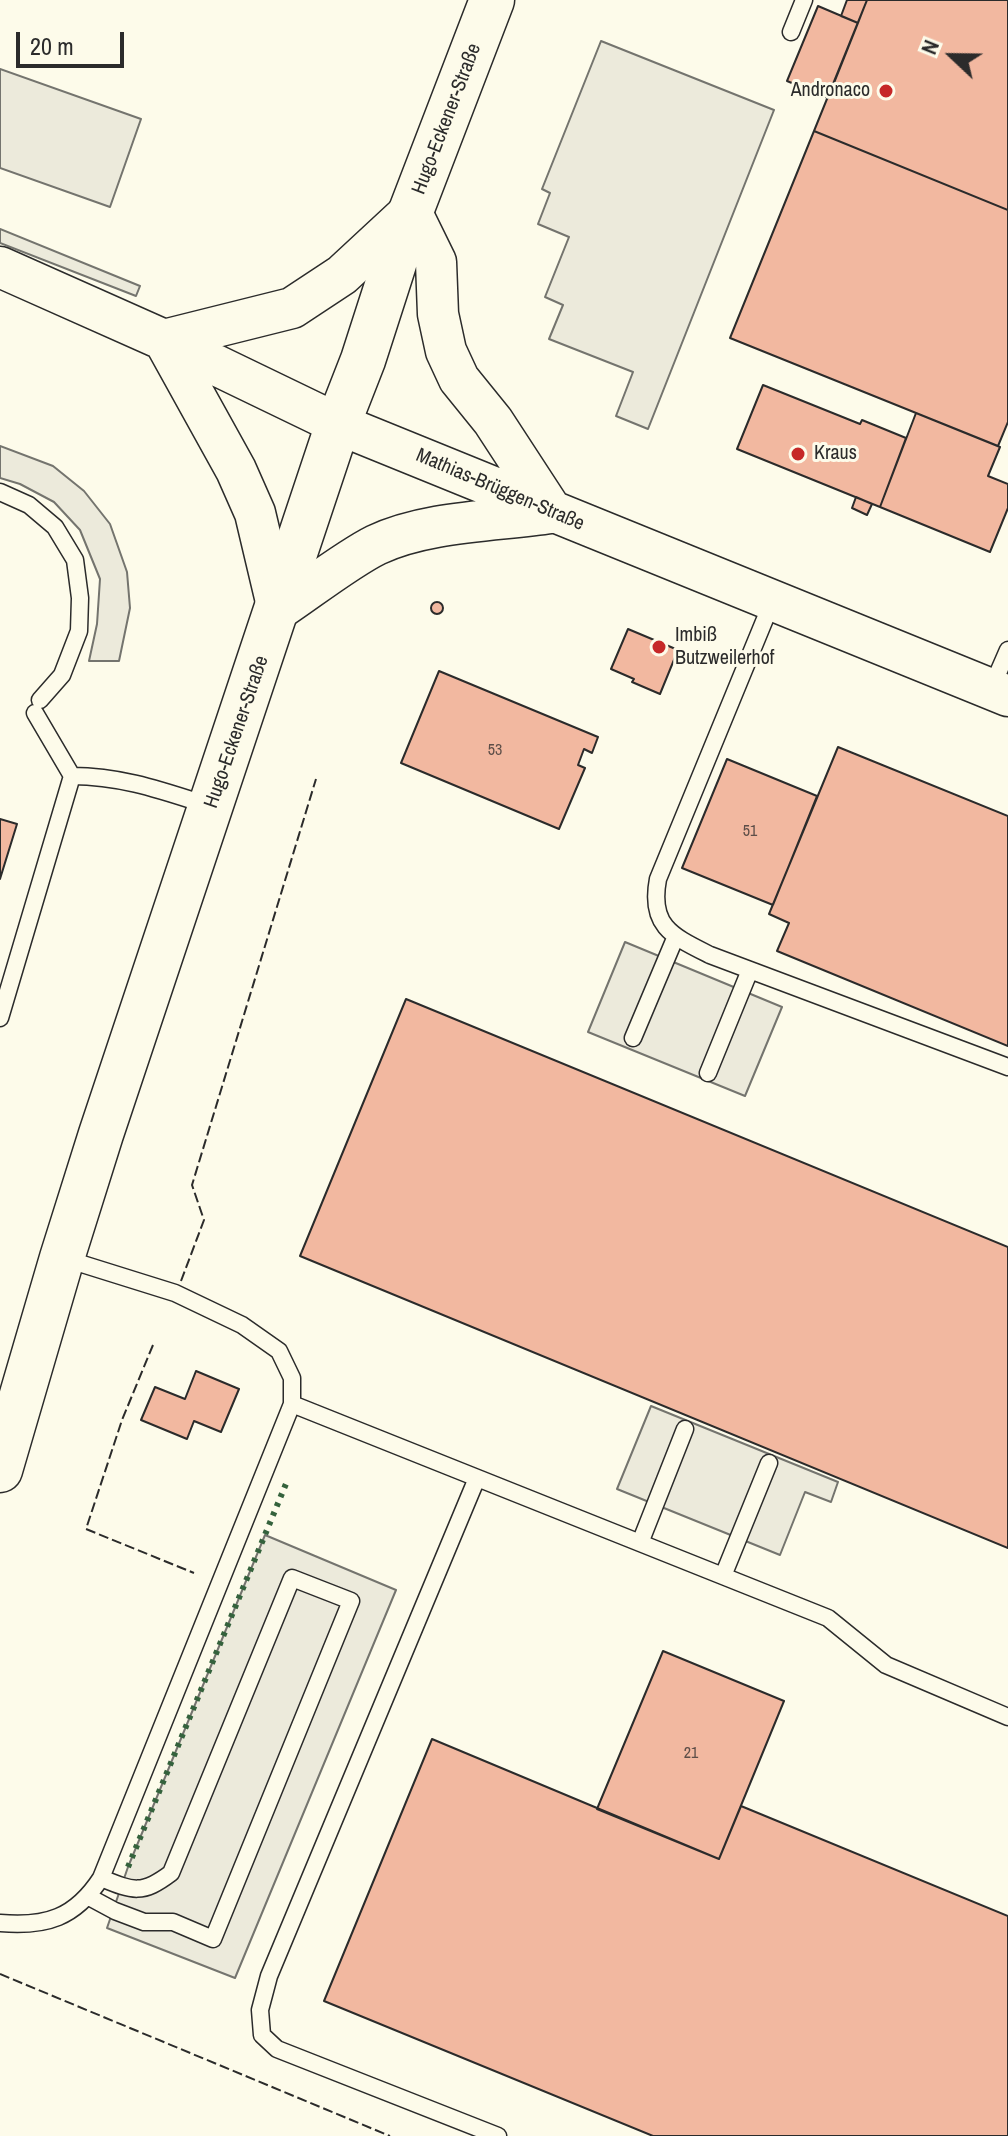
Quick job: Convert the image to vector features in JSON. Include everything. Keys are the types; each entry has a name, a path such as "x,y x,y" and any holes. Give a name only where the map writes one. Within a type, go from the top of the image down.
{"main road":[{"name":"Hugo-Eckener-Straße","path":"0,1470 62,1258 338,424 363,360 411,211 492,0"}],"street":[{"path":"411,211 436,262 438,314 446,351 459,379 493,421 553,513 432,528 402,536 375,546 278,610 255,513 236,470 164,340 292,308 342,275 411,211"},
{"name":"Mathias-Brüggen-Straße","path":"0,267 164,340 338,424 1000,692"}],"lane":[{"path":"791,32 804,0"},
{"path":"0,492 29,505 55,527 75,560 80,598 79,631 62,675 38,707 72,776 0,1018"},
{"path":"772,601 658,879 654,900 659,917 676,936 710,955 1008,1067"},
{"path":"1000,692 1008,650"},
{"path":"72,776 104,776 211,806"},
{"path":"633,1038 676,936"},
{"path":"708,1073 750,970"},
{"path":"0,1923 30,1924 55,1919 89,1897 101,1878 292,1404 292,1378 279,1351 242,1325 175,1293 62,1258"},
{"path":"292,1404 828,1618 886,1665 1008,1717"},
{"path":"640,1543 685,1429"},
{"path":"723,1576 769,1463"},
{"path":"477,1478 269,1976 260,2010 262,2035 277,2049 498,2136"},
{"path":"89,1897 144,1922 173,1922 213,1939 351,1601 292,1578 171,1873 153,1887 128,1889 101,1878"}],"shaded area":[{"path":"601,41 774,110 648,429 616,416 633,372 549,339 563,305 545,297 569,237 538,224 550,193 542,189"},
{"path":"0,69 141,119 110,207 0,168"},
{"path":"0,229 140,286 136,296 0,243"},
{"path":"0,446 53,466 84,491 110,524 127,572 130,608 119,661 89,661 97,624 100,579 80,530 54,502 20,484 0,478"},
{"path":"625,942 782,1007 745,1096 588,1032"},
{"path":"651,1406 838,1482 831,1502 805,1492 780,1555 617,1489"},
{"path":"265,1535 396,1590 235,1978 107,1928 128,1867"}],"building":[{"path":"847,0 867,0 858,23 841,16"},
{"path":"867,0 1008,0 1008,210 814,131"},
{"path":"818,6 858,23 828,98 787,81"},
{"path":"814,131 1008,210 1008,422 998,446 730,338"},
{"path":"763,385 860,424 862,420 906,438 880,507 737,449"},
{"path":"916,413 1000,447 988,476 1008,484 1008,508 990,552 880,507"},
{"path":"856,497 872,504 867,515 852,508"},
{"path":"437,602 443,608 437,614 431,608"},
{"path":"628,629 678,650 660,694 611,669"},
{"path":"439,671 598,737 592,753 584,749 578,765 585,768 559,829 401,763"},
{"path":"838,747 1008,816 1008,1046 777,951 789,923 769,914"},
{"path":"727,759 817,796 773,905 682,868"},
{"path":"0,819 17,824 0,879"},
{"path":"406,999 1008,1247 1008,1548 300,1256"},
{"path":"196,1371 239,1389 221,1432 194,1421 187,1439 141,1420 155,1387 185,1399"},
{"path":"663,1651 784,1701 719,1859 597,1809"},
{"path":"432,1739 719,1859 741,1806 1008,1916 1008,2136 653,2136 324,2001"}],"hedge":[{"path":"128,1867 288,1479"}],"fence":[{"path":"181,1281 204,1220 192,1185 316,779"},
{"path":"153,1345 122,1420 86,1529 194,1573"},
{"path":"0,1974 390,2136"}],"place":[{"name":"Andronaco","path":"886,91"},
{"name":"Kraus","path":"798,454"},
{"name":"Imbiß Butzweilerhof","path":"659,647"}]}
